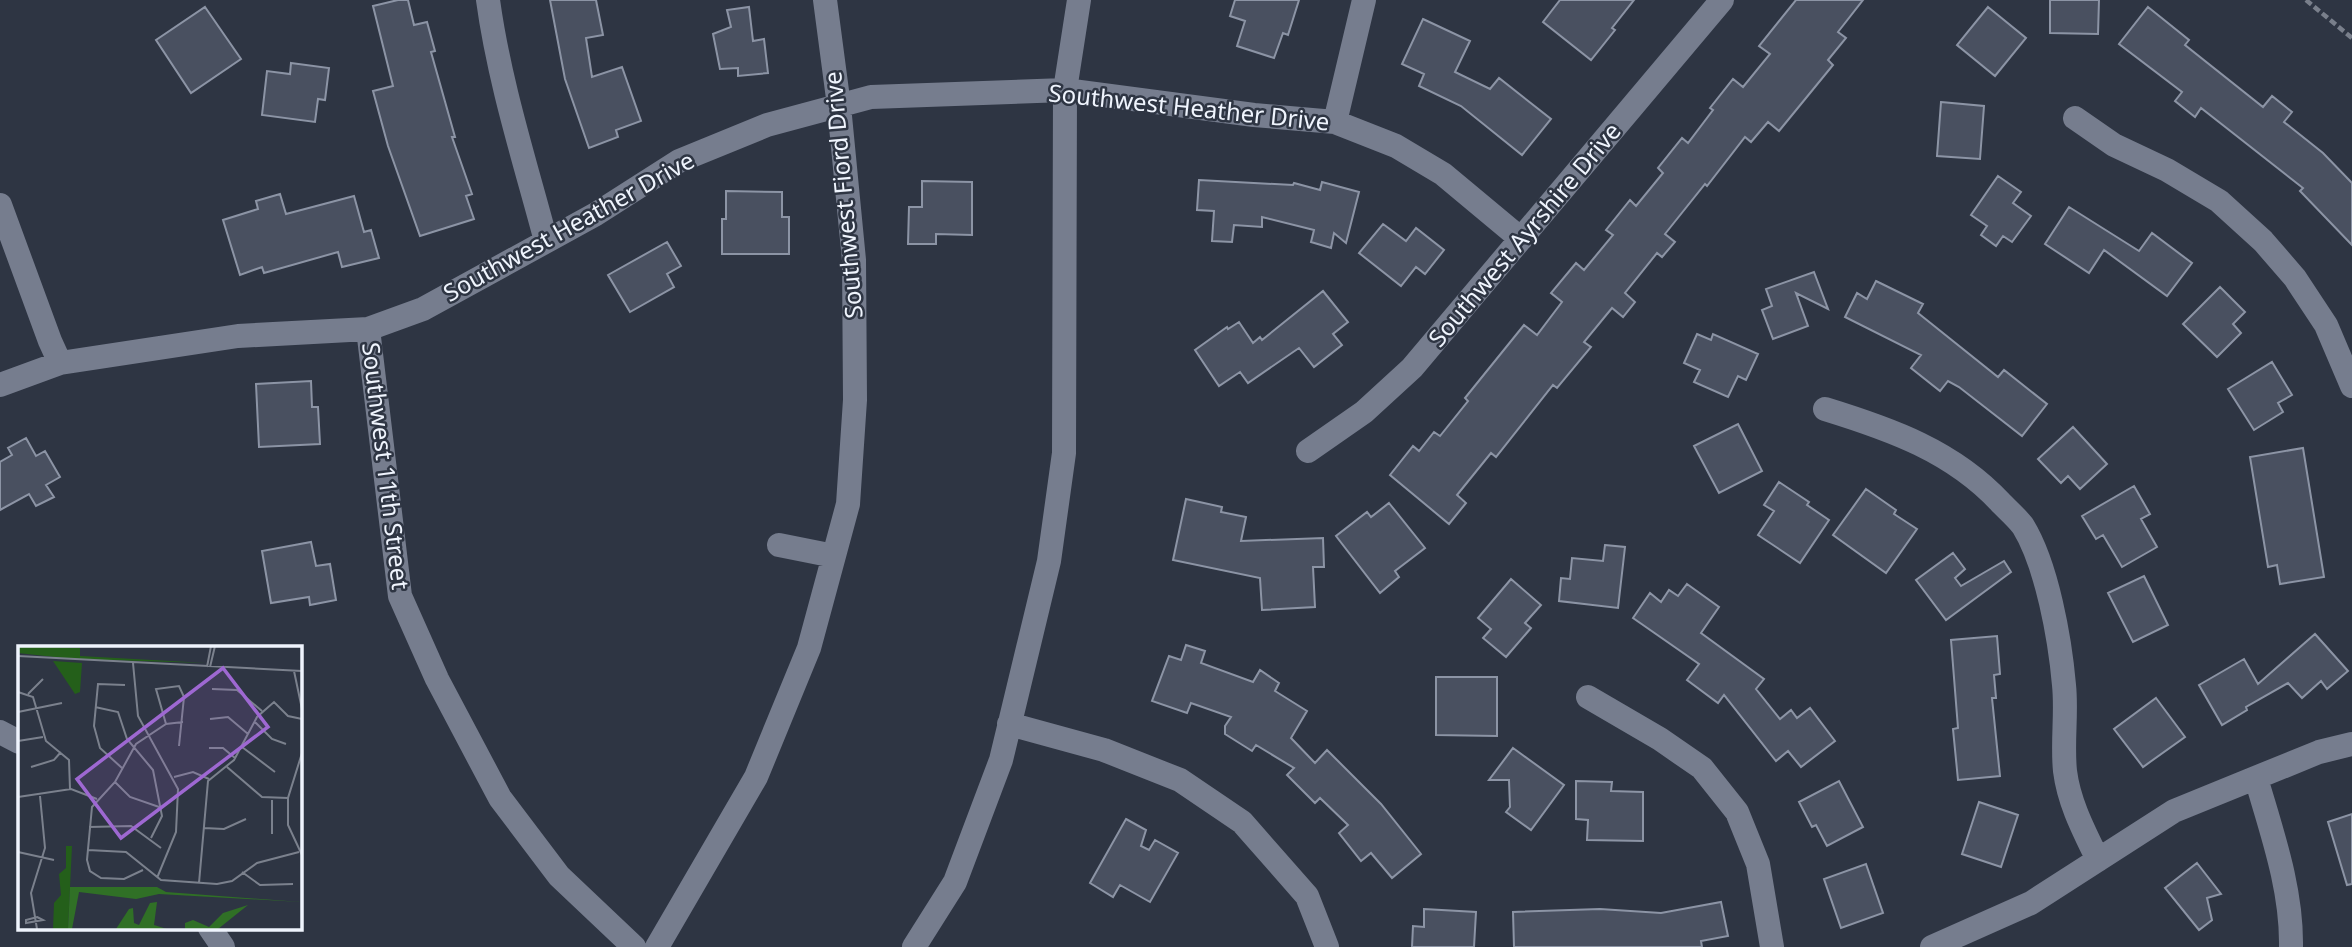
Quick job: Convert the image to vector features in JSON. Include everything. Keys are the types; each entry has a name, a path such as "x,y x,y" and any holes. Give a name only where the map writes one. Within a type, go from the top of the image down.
{"street":[{"path":"488,0 491,23 546,241"},
{"name":"Southwest Fiord Drive","path":"657,947 756,777 809,648 848,504 855,400 854,260 839,106 825,0"},
{"path":"914,947 955,882 1001,760 1049,561 1064,453 1065,90 1079,0"},
{"path":"1335,122 1364,0"},
{"name":"Southwest Ayrshire Drive","path":"1308,451 1364,412 1412,368 1722,0"},
{"name":"Southwest Heather Drive","path":"0,385 60,363 238,337 368,329 423,309 596,214 679,161 767,125 871,97 1065,90 1254,115 1335,122 1396,146 1443,174 1521,239"},
{"path":"2075,118 2114,145 2167,170 2219,201 2263,240 2295,278 2326,325 2352,386"},
{"path":"0,205 60,363"},
{"name":"Southwest 11th Street","path":"368,329 400,596 437,679 500,798 559,876 634,947"},
{"path":"1825,409 1916,441 1953,461 1993,494 2022,526 2043,568 2051,609 2064,686 2065,769 2071,803 2098,860"},
{"path":"779,545 834,556"},
{"path":"1588,697 1660,739 1702,768 1737,812 1758,864 1772,947"},
{"path":"1009,724 1104,750 1180,780 1242,822 1307,896 1327,947"},
{"path":"0,732 18,741"},
{"path":"1937,946 2031,903 2174,811 2319,752 2352,744"},
{"path":"2256,778 2282,868 2291,947"},
{"path":"211,930 223,947"}],"path":[{"path":"2306,0 2352,38"}],"building":[{"path":"408,0 414,25 427,22 435,51 431,52 455,137 452,137 472,194 466,196 474,219 420,236 388,146 373,91 393,86 373,6"},
{"path":"550,0 596,0 603,35 586,38 592,77 622,67 641,121 616,130 618,137 589,148 565,79"},
{"path":"1235,0 1299,0 1288,35 1283,33 1274,58 1237,46 1245,21 1230,16"},
{"path":"1560,0 1634,0 1591,60 1543,22"},
{"path":"1796,0 1863,0 1838,32 1846,38 1828,60 1833,65 1779,131 1768,122 1751,142 1745,137 1707,186 1705,184 1665,234 1675,242 1662,257 1657,253 1625,293 1635,302 1623,317 1612,308 1584,342 1591,347 1557,388 1553,385 1496,457 1491,453 1457,495 1466,503 1449,524 1390,475 1413,446 1419,451 1434,432 1440,436 1468,401 1465,398 1524,325 1537,335 1562,302 1551,293 1576,263 1584,270 1613,235 1606,230 1630,200 1636,206 1663,173 1658,168 1682,138 1688,143 1713,110 1710,108 1733,79 1743,87 1770,54 1759,46"},
{"path":"2050,0 2099,0 2098,34 2050,33"},
{"path":"205,7 241,59 191,93 156,40"},
{"path":"749,7 753,41 764,39 768,73 738,76 738,68 720,69 713,34 731,27 727,10"},
{"path":"1988,7 2026,38 1995,76 1957,45"},
{"path":"2148,7 2189,40 2185,45 2263,107 2272,96 2292,112 2284,122 2323,153 2352,183 2352,245 2300,191 2303,188 2201,108 2195,117 2175,101 2182,92 2119,44"},
{"path":"1423,19 1470,41 1455,72 1490,89 1499,78 1551,119 1522,155 1461,106 1419,86 1424,74 1402,64"},
{"path":"291,63 329,68 325,100 318,99 315,122 262,115 267,71 290,74"},
{"path":"1941,102 1984,106 1980,159 1937,156"},
{"path":"1998,176 2021,192 2013,203 2031,216 2012,242 2003,236 1996,246 1981,235 1987,226 1971,215"},
{"path":"1199,180 1294,183 1320,190 1322,182 1359,192 1346,243 1334,233 1331,248 1311,242 1314,230 1262,217 1262,227 1234,225 1232,242 1212,241 1214,211 1197,210"},
{"path":"922,181 972,182 972,235 936,234 936,244 908,244 909,207 922,207"},
{"path":"726,191 782,192 782,217 789,217 789,254 722,254 722,219 726,219"},
{"path":"280,194 286,214 354,196 364,232 371,230 379,258 342,267 338,252 264,273 262,267 240,275 223,220 258,209 256,201"},
{"path":"2069,207 2139,251 2152,233 2192,263 2167,296 2104,250 2089,273 2045,244"},
{"path":"1383,224 1406,241 1416,228 1444,250 1425,274 1416,267 1401,286 1359,253"},
{"path":"667,242 681,266 667,274 674,287 630,312 608,275"},
{"path":"1814,272 1828,309 1796,293 1808,326 1773,339 1762,310 1772,306 1766,289"},
{"path":"1876,281 1923,304 1918,313 1998,377 2004,370 2047,404 2022,436 1959,387 1948,381 1940,391 1911,368 1921,355 1845,317 1857,293 1867,299"},
{"path":"2220,287 2245,312 2233,324 2241,333 2217,357 2183,324"},
{"path":"1323,291 1348,322 1333,334 1342,345 1314,367 1299,348 1248,383 1240,372 1219,386 1195,350 1227,327 1228,329 1239,322 1253,343 1260,337 1262,340"},
{"path":"1697,334 1711,340 1713,334 1758,354 1746,380 1738,376 1728,397 1694,382 1700,370 1684,363"},
{"path":"2272,362 2292,395 2278,403 2283,412 2254,430 2228,389"},
{"path":"311,381 312,407 318,407 320,444 259,447 256,384"},
{"path":"1738,424 1762,471 1719,493 1694,446"},
{"path":"2073,427 2107,464 2080,489 2068,476 2061,483 2038,459"},
{"path":"26,438 36,456 45,451 60,477 46,485 54,497 36,506 29,494 0,510 0,462 12,455 8,448"},
{"path":"2303,448 2324,577 2280,584 2277,565 2268,567 2250,457"},
{"path":"1779,482 1809,502 1807,505 1829,520 1800,563 1758,535 1774,511 1764,505"},
{"path":"2134,486 2150,514 2141,519 2157,547 2122,567 2103,535 2096,539 2082,516"},
{"path":"1866,489 1896,510 1894,514 1917,529 1886,573 1833,535"},
{"path":"1186,499 1222,507 1221,512 1246,517 1241,541 1323,538 1324,567 1313,567 1315,607 1262,610 1260,578 1173,560"},
{"path":"1389,503 1425,548 1395,571 1399,577 1380,593 1336,536 1367,512 1371,517"},
{"path":"311,542 316,566 330,564 336,600 310,605 309,597 271,603 262,551"},
{"path":"1605,545 1625,547 1618,608 1559,601 1561,578 1570,579 1572,558 1603,561"},
{"path":"1953,553 1965,569 1955,578 1961,586 2004,561 2011,572 1946,620 1916,580"},
{"path":"2144,576 2168,625 2133,642 2108,593"},
{"path":"1511,579 1541,605 1525,623 1531,628 1506,657 1483,638 1491,629 1478,618"},
{"path":"1687,584 1719,607 1701,633 1764,679 1756,689 1780,719 1791,710 1797,718 1810,708 1835,741 1801,767 1788,751 1776,761 1724,695 1718,703 1687,680 1699,664 1633,618 1650,593 1661,602 1669,590 1678,596"},
{"path":"2315,634 2348,671 2327,689 2321,681 2302,698 2288,683 2246,707 2247,710 2222,725 2199,685 2244,659 2258,684"},
{"path":"1997,636 2000,674 1994,675 1996,698 1992,698 2000,776 1958,780 1953,729 1958,728 1951,640"},
{"path":"1186,645 1205,651 1201,663 1253,682 1260,670 1279,683 1275,691 1307,711 1291,738 1315,763 1327,750 1381,804 1421,854 1392,878 1371,853 1361,861 1339,833 1348,825 1320,798 1315,803 1287,775 1294,768 1256,745 1252,751 1225,734 1225,726 1231,717 1191,703 1187,713 1152,701 1169,656 1181,660"},
{"path":"1436,677 1497,677 1497,736 1436,735"},
{"path":"2156,698 2185,737 2143,767 2114,729"},
{"path":"1513,748 1564,785 1531,830 1506,812 1510,807 1509,780 1489,780"},
{"path":"1576,781 1612,782 1611,791 1643,792 1643,841 1587,840 1588,820 1576,819"},
{"path":"1839,781 1863,827 1827,846 1816,825 1812,827 1799,802"},
{"path":"1979,802 2018,815 2001,867 1962,854"},
{"path":"2352,814 2352,884 2347,885 2328,822"},
{"path":"1126,819 1146,830 1141,846 1149,850 1155,840 1178,853 1150,902 1120,885 1113,897 1090,883"},
{"path":"2197,863 2221,894 2207,898 2212,920 2199,930 2165,888"},
{"path":"1866,864 1883,913 1841,928 1824,879"},
{"path":"1721,902 1728,936 1701,941 1702,947 1514,947 1513,912 1600,909 1661,913"},
{"path":"1424,909 1476,912 1474,947 1412,947 1413,926 1424,927"}]}
